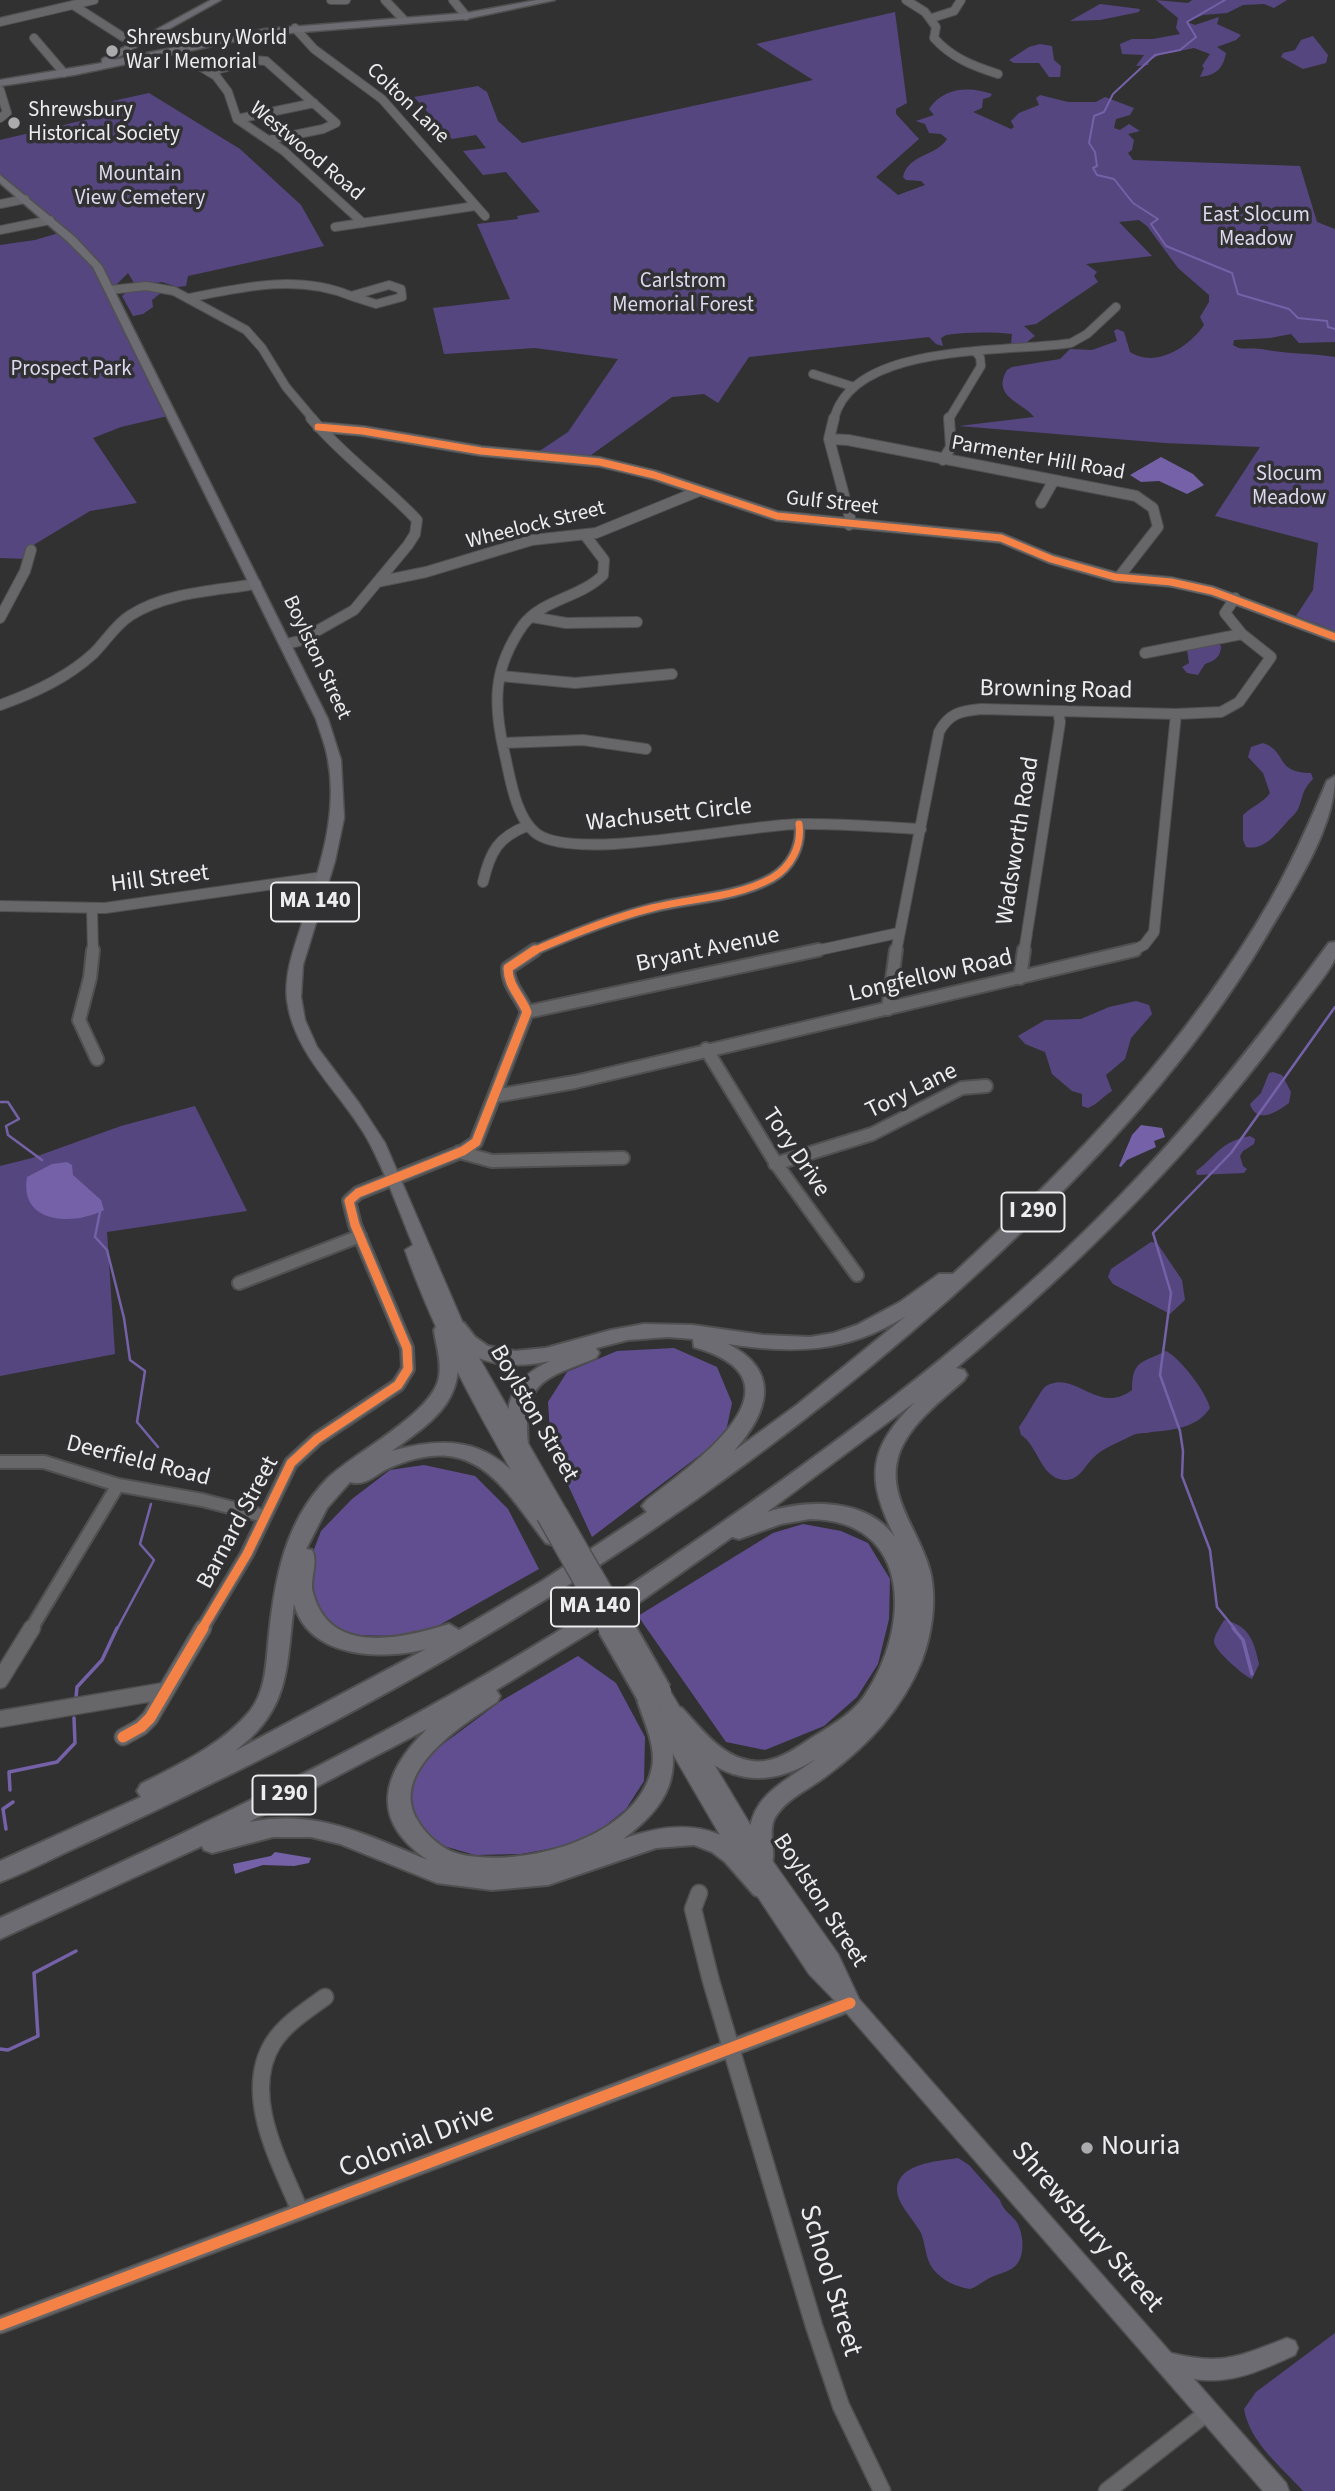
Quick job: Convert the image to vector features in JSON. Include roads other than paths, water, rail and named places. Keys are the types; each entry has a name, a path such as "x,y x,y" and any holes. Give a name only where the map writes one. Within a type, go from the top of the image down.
{"highway":[{"name":"I 290","path":"0,1871 141,1808 274,1741 441,1650 599,1554 703,1485 831,1390 926,1312 1010,1235 1111,1131 1200,1020 1239,964 1280,897 1312,835 1335,781"},
{"name":"I 290","path":"0,1929 135,1869 387,1740 594,1619 709,1544 895,1410 1042,1286 1168,1160 1217,1104 1290,1012 1335,947"},
{"path":"450,1329 473,1347 515,1358 534,1357 616,1335 646,1331 694,1332 779,1344 816,1343 845,1337 883,1321 1010,1235"},
{"path":"762,1862 759,1828 767,1810 785,1791 869,1728 888,1706 912,1656 922,1611 922,1585 912,1549 884,1488 884,1471 891,1449 913,1418 1042,1286"},
{"path":"0,1871 28,1853 165,1783 227,1744 256,1718 267,1703 275,1681 283,1592 297,1541 311,1514 335,1484 421,1418 442,1394 449,1372 450,1329"},
{"path":"518,1443 516,1404 528,1384 544,1372 599,1349 637,1340 683,1339 717,1347 744,1364 754,1381 757,1396 747,1425 599,1554"},
{"path":"558,1579 427,1643 365,1648 337,1639 317,1625 305,1606 300,1575 308,1545 322,1516 362,1474 397,1458 435,1450 477,1456 507,1476 548,1516 562,1546"},
{"path":"674,1714 708,1748 730,1764 759,1771 783,1766 835,1734 870,1705 892,1671 905,1627 907,1594 901,1563 887,1540 861,1521 834,1512 807,1511 763,1521 709,1544"},
{"path":"594,1619 545,1658 446,1725 414,1756 403,1776 399,1798 401,1815 410,1831 444,1858 485,1866 546,1860 570,1854 614,1834 638,1815 662,1772 663,1758 654,1694"},
{"path":"135,1869 191,1854 235,1835 292,1827 336,1834 449,1877 489,1881 519,1880 561,1872 658,1839 686,1835 711,1840 727,1849 762,1888"}],"main road":[{"path":"104,64 138,42 216,0"},
{"path":"0,83 64,74 234,37 295,29 466,16 551,0"},
{"name":"Boylston Street","path":"0,178 94,261 322,719 335,760 337,818 323,877 295,968 296,1014 308,1045 368,1129 401,1204 414,1255 450,1329 518,1443 548,1516"},
{"name":"Boylston Street","path":"450,1329 467,1380 654,1694 762,1888 816,1968 850,2003"},
{"name":"Boylston Street","path":"562,1546 654,1694 674,1714 762,1862 831,1960 850,2003"},
{"name":"Shrewsbury Street","path":"850,2003 1278,2491"},
{"path":"1165,2362 1217,2372 1247,2366 1287,2348"}],"street":[{"path":"0,22 94,0"},
{"path":"331,0 346,0"},
{"path":"384,0 404,20"},
{"path":"453,0 466,16"},
{"path":"906,0 932,18 936,27 934,38 947,53 965,63 998,74"},
{"path":"932,18 954,11 961,0"},
{"path":"73,5 123,37 138,42"},
{"name":"Colton Lane","path":"295,29 304,41 359,79 400,116 485,216"},
{"path":"34,38 64,74"},
{"name":"Westwood Road","path":"173,50 209,72 226,87 237,119 269,140 363,223"},
{"path":"209,72 262,60 334,120 335,125 269,140"},
{"path":"0,90 7,113 0,118"},
{"path":"237,119 314,103"},
{"path":"0,204 25,199"},
{"path":"335,228 475,206"},
{"path":"0,230 50,220"},
{"path":"188,298 268,283 327,289 351,296 361,303 396,301 403,293 397,286 383,286 351,296"},
{"path":"110,290 153,286 188,298 228,319 253,337 286,387 318,427 344,455 408,508 417,520 415,534 408,545 349,614 299,641 286,644"},
{"path":"849,525 850,518 829,439 840,401 854,387 901,362 975,351 1077,341 1094,327 1106,312 1116,307"},
{"path":"943,460 951,447 949,418 981,366 980,357 975,351"},
{"path":"813,374 854,387"},
{"name":"Gulf Street","path":"318,427 355,430 481,451 584,459 643,472 768,514 849,525 1001,537 1056,560 1119,577 1180,584 1235,598 1335,637"},
{"name":"Parmenter Hill Road","path":"829,439 848,440 1136,496 1148,502 1155,510 1158,527 1119,577"},
{"path":"1041,503 1054,480"},
{"name":"Wheelock Street","path":"377,582 407,577 533,540 603,531 699,491"},
{"path":"483,882 494,846 505,836 527,826 520,811 495,701 501,676 523,626 532,617 591,586 603,575 604,560 585,535"},
{"path":"0,618 23,574 31,550"},
{"path":"0,705 30,694 68,674 101,647 132,614 165,602 256,584"},
{"name":"Browning Road","path":"888,1009 898,933 939,732 948,716 981,709 1176,714 1221,712 1239,702 1271,657 1242,634 1225,613 1235,598"},
{"path":"532,617 566,623 637,622"},
{"path":"1145,653 1242,634"},
{"path":"501,676 578,682 672,674"},
{"name":"Wadsworth Road","path":"1020,978 1060,722 1058,711"},
{"name":"Longfellow Road","path":"495,1096 575,1082 706,1049 1020,978 1127,952 1151,940 1176,714"},
{"path":"503,743 583,740 646,749"},
{"path":"391,1179 459,1152 477,1141 527,1012 507,975 508,968 519,958 637,912 752,886 771,879 782,871 794,855 800,835 799,824"},
{"name":"Wachusett Circle","path":"527,826 551,840 588,846 799,824 921,829"},
{"name":"Hill Street","path":"0,906 92,909 323,877"},
{"path":"92,909 95,945 93,974 79,1020 97,1059"},
{"name":"Bryant Avenue","path":"527,1012 898,933"},
{"name":"Tory Drive","path":"706,1049 733,1099 775,1164 857,1275"},
{"name":"Tory Lane","path":"775,1164 878,1134 901,1124 961,1087 986,1086"},
{"path":"459,1152 492,1161 623,1158"},
{"name":"Barnard Street","path":"123,1737 146,1723 247,1554 283,1476 301,1452 390,1391 407,1374 407,1348 360,1236 349,1201 358,1193 391,1179"},
{"path":"239,1283 360,1236"},
{"name":"Deerfield Road","path":"0,1462 44,1462 118,1485 202,1500 264,1516"},
{"path":"0,1680 118,1485"},
{"path":"0,1719 164,1691"},
{"path":"699,1893 693,1909 730,2048"},
{"path":"300,2211 264,2115 260,2080 267,2053 278,2037 292,2022 325,1997"},
{"name":"Colonial Drive","path":"0,2325 850,2003"},
{"name":"School Street","path":"730,2048 841,2406 882,2491"},
{"path":"1107,2491 1208,2412"}],"waterway":[{"path":"1225,0 1187,22 1196,37 1180,50 1155,55 1113,94 1104,112 1094,116 1089,143 1095,152 1097,166 1093,168 1097,175 1114,179 1133,203 1158,219 1151,224 1166,246 1232,273 1238,294 1289,309 1298,318 1327,321 1328,327 1335,329"},
{"path":"1235,1629 1217,1607 1210,1550 1182,1476 1183,1451 1180,1431 1160,1375 1171,1293 1153,1233 1231,1153 1335,1007"},
{"path":"0,1102 8,1102 19,1119 6,1126 8,1135 42,1160"},
{"path":"100,1212 95,1237 107,1250 124,1318 130,1360 145,1371 137,1422 158,1447"},
{"path":"117,1629 154,1560 140,1544 151,1504"},
{"path":"76,1698 77,1687 102,1660 117,1628"},
{"path":"1233,1628 1243,1640 1252,1674"},
{"path":"10,1790 9,1772 57,1762 75,1743 74,1718"},
{"path":"6,1829 3,1809 13,1802"},
{"path":"0,2049 8,2050 38,2036 34,1973 76,1951"}],"place":[{"name":"Shrewsbury World War I Memorial","path":"112,51"},
{"name":"Shrewsbury Historical Society","path":"14,123"},
{"name":"Nouria","path":"1087,2148"}],"park label":[{"name":"Mountain View Cemetery","path":"140,187"},
{"name":"East Slocum Meadow","path":"1256,228"},
{"name":"Carlstrom Memorial Forest","path":"683,294"},
{"name":"Prospect Park","path":"71,370"},
{"name":"Slocum Meadow","path":"1289,487"}]}
